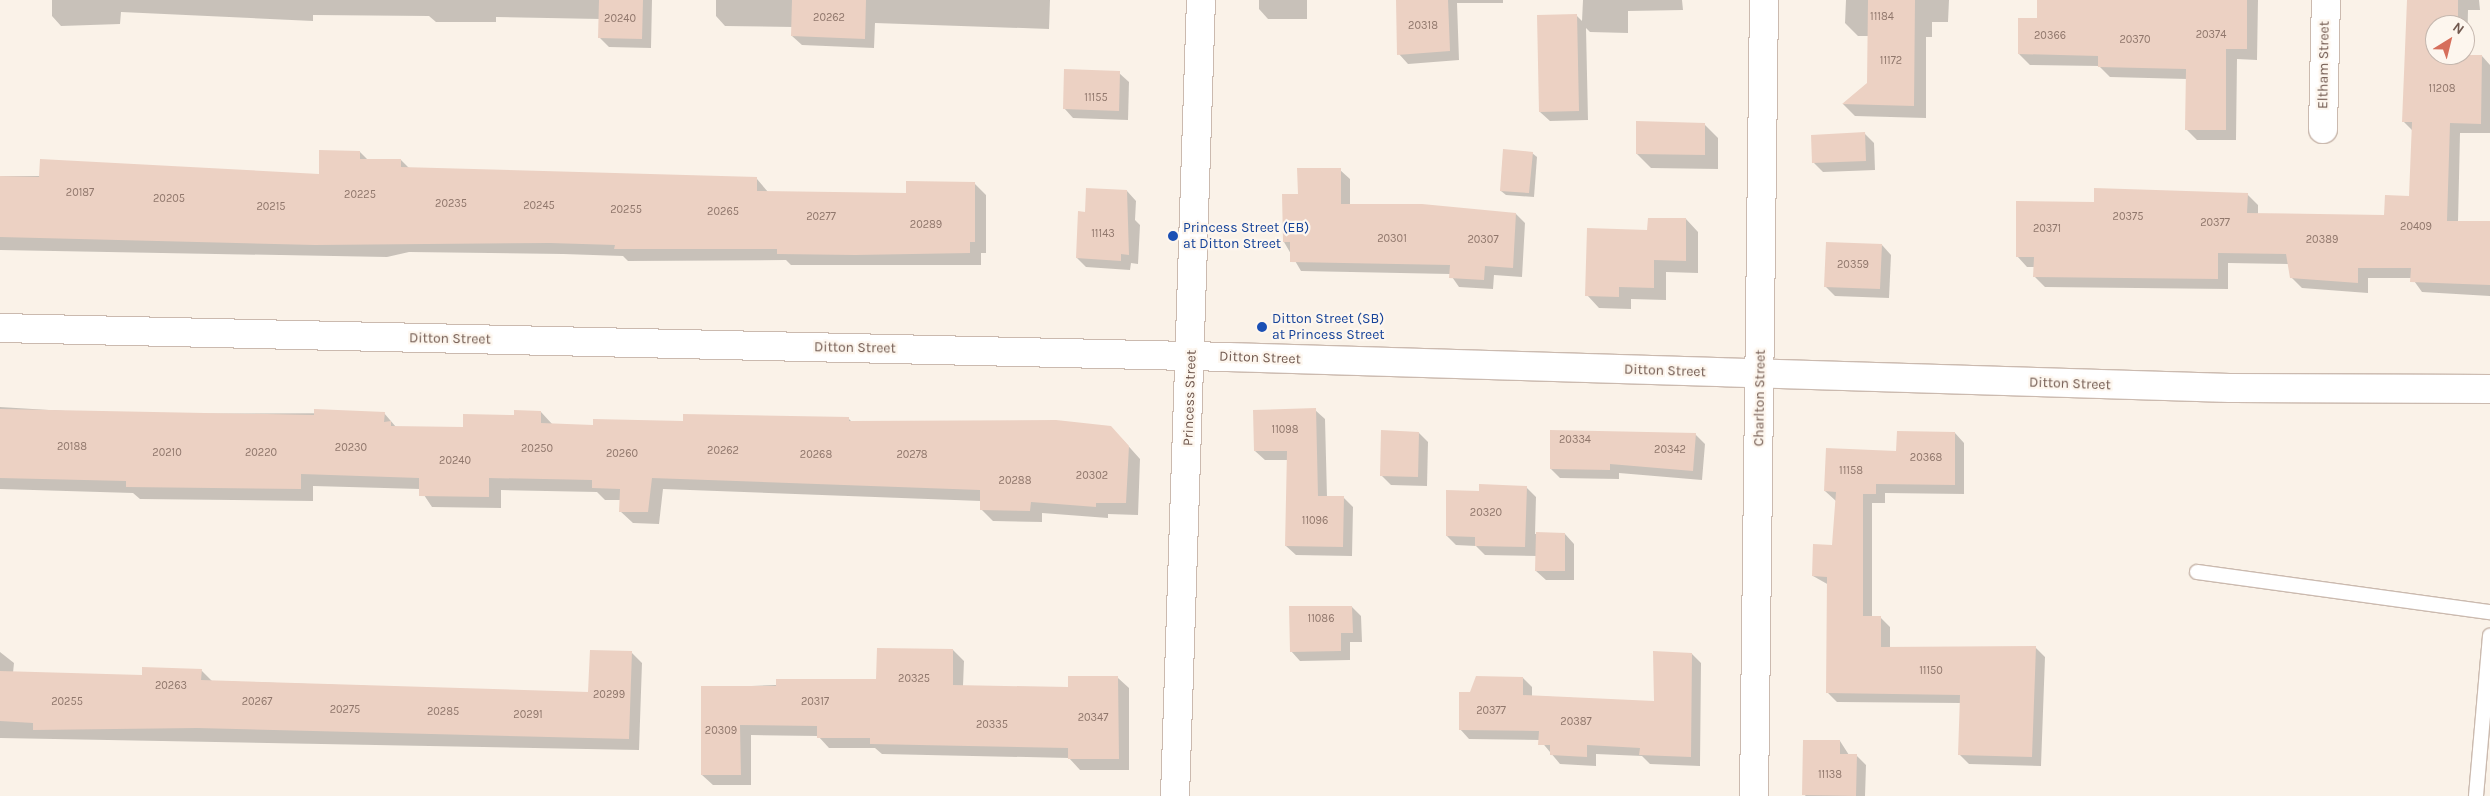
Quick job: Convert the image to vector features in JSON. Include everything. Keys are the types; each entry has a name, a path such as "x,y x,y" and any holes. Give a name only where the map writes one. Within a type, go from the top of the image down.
{"street":[{"name":"Princess Street","path":"1175,796 1202,0"},
{"name":"Charlton Street","path":"1754,796 1764,0"},
{"name":"Eltham Street","path":"2323,129 2326,0"},
{"name":"Ditton Street","path":"0,328 1191,356 2230,388 2490,389"}],"lane":[{"path":"2197,572 2490,612"},
{"path":"2476,796 2490,636"}],"building":[{"path":"599,0 643,0 642,39 598,38"},
{"path":"792,0 866,0 865,39 791,36"},
{"path":"1396,0 1448,0 1450,51 1397,55"},
{"path":"1868,0 1915,0 1914,106 1842,104 1867,83"},
{"path":"2037,0 2247,0 2247,49 2226,49 2226,130 2185,130 2186,69 2098,67 2098,56 2018,54 2018,18 2037,18"},
{"path":"2407,0 2458,0 2458,15 2425,15 2425,65 2475,65 2475,55 2482,55 2481,124 2450,123 2447,221 2490,221 2490,285 2410,282 2411,268 2358,268 2358,283 2290,278 2286,254 2218,253 2218,279 2033,277 2034,257 2016,257 2016,201 2094,202 2094,188 2248,193 2247,213 2384,215 2385,195 2409,196 2412,122 2402,122"},
{"path":"1577,14 1579,111 1539,112 1537,15"},
{"path":"1064,69 1120,71 1119,111 1063,109"},
{"path":"1636,121 1705,123 1705,155 1636,154"},
{"path":"1865,132 1866,161 1812,163 1811,135"},
{"path":"1503,149 1533,152 1529,193 1500,191"},
{"path":"319,150 360,151 360,159 401,159 401,167 757,177 757,191 906,193 906,181 975,182 975,242 970,242 970,253 855,255 777,254 777,249 614,249 615,245 550,243 315,245 0,237 0,176 39,177 40,159 319,174"},
{"path":"1297,168 1341,168 1341,204 1422,204 1516,213 1513,268 1485,266 1484,280 1449,278 1450,265 1290,262 1290,242 1283,242 1282,194 1298,194"},
{"path":"1086,188 1127,190 1129,255 1121,254 1121,261 1076,258 1078,211 1085,212"},
{"path":"1648,218 1686,218 1686,261 1654,260 1654,288 1619,287 1619,297 1585,296 1587,228 1647,230"},
{"path":"1826,242 1882,244 1880,289 1824,287"},
{"path":"1316,408 1318,496 1344,496 1343,547 1285,546 1287,451 1254,451 1253,410"},
{"path":"0,409 314,415 314,409 385,412 384,422 391,421 391,426 463,427 463,414 514,415 514,410 541,411 541,423 593,425 593,419 683,421 683,414 849,417 849,421 1056,420 1111,426 1129,446 1126,503 1096,503 1096,507 1031,502 1030,511 980,510 980,490 652,478 648,512 619,512 620,489 592,488 592,480 489,478 489,497 419,496 419,478 301,474 301,489 126,487 126,481 0,478"},
{"path":"1381,430 1419,432 1418,477 1380,476"},
{"path":"1550,430 1696,433 1693,471 1610,464 1610,470 1550,469"},
{"path":"1897,431 1955,432 1955,485 1876,484 1876,494 1863,494 1863,616 1881,616 1881,647 2036,646 2032,757 1958,755 1960,695 1826,693 1827,577 1812,576 1813,544 1832,545 1836,492 1824,491 1826,448 1896,451"},
{"path":"1479,484 1527,486 1525,547 1475,546 1475,537 1446,536 1446,490 1479,491"},
{"path":"1536,532 1565,533 1565,571 1535,571"},
{"path":"1289,606 1352,606 1353,633 1341,633 1341,651 1290,652"},
{"path":"877,648 953,649 953,685 1068,687 1068,676 1118,676 1119,759 1068,759 1068,748 870,744 870,738 817,738 817,726 740,725 741,775 701,775 701,686 776,686 776,679 876,679"},
{"path":"590,650 632,651 629,739 197,728 33,730 33,723 0,721 0,671 142,675 142,667 202,669 201,680 588,692"},
{"path":"1653,651 1692,653 1691,757 1639,755 1640,748 1587,745 1587,757 1550,755 1550,745 1538,745 1539,731 1459,730 1459,692 1470,692 1476,676 1523,677 1523,695 1654,701"},
{"path":"1803,740 1840,740 1840,754 1857,754 1856,796 1802,795"}],"place":[{"name":"Princess Street (EB) at Ditton Street","path":"1173,236"},
{"name":"Ditton Street (SB) at Princess Street","path":"1262,327"}]}
